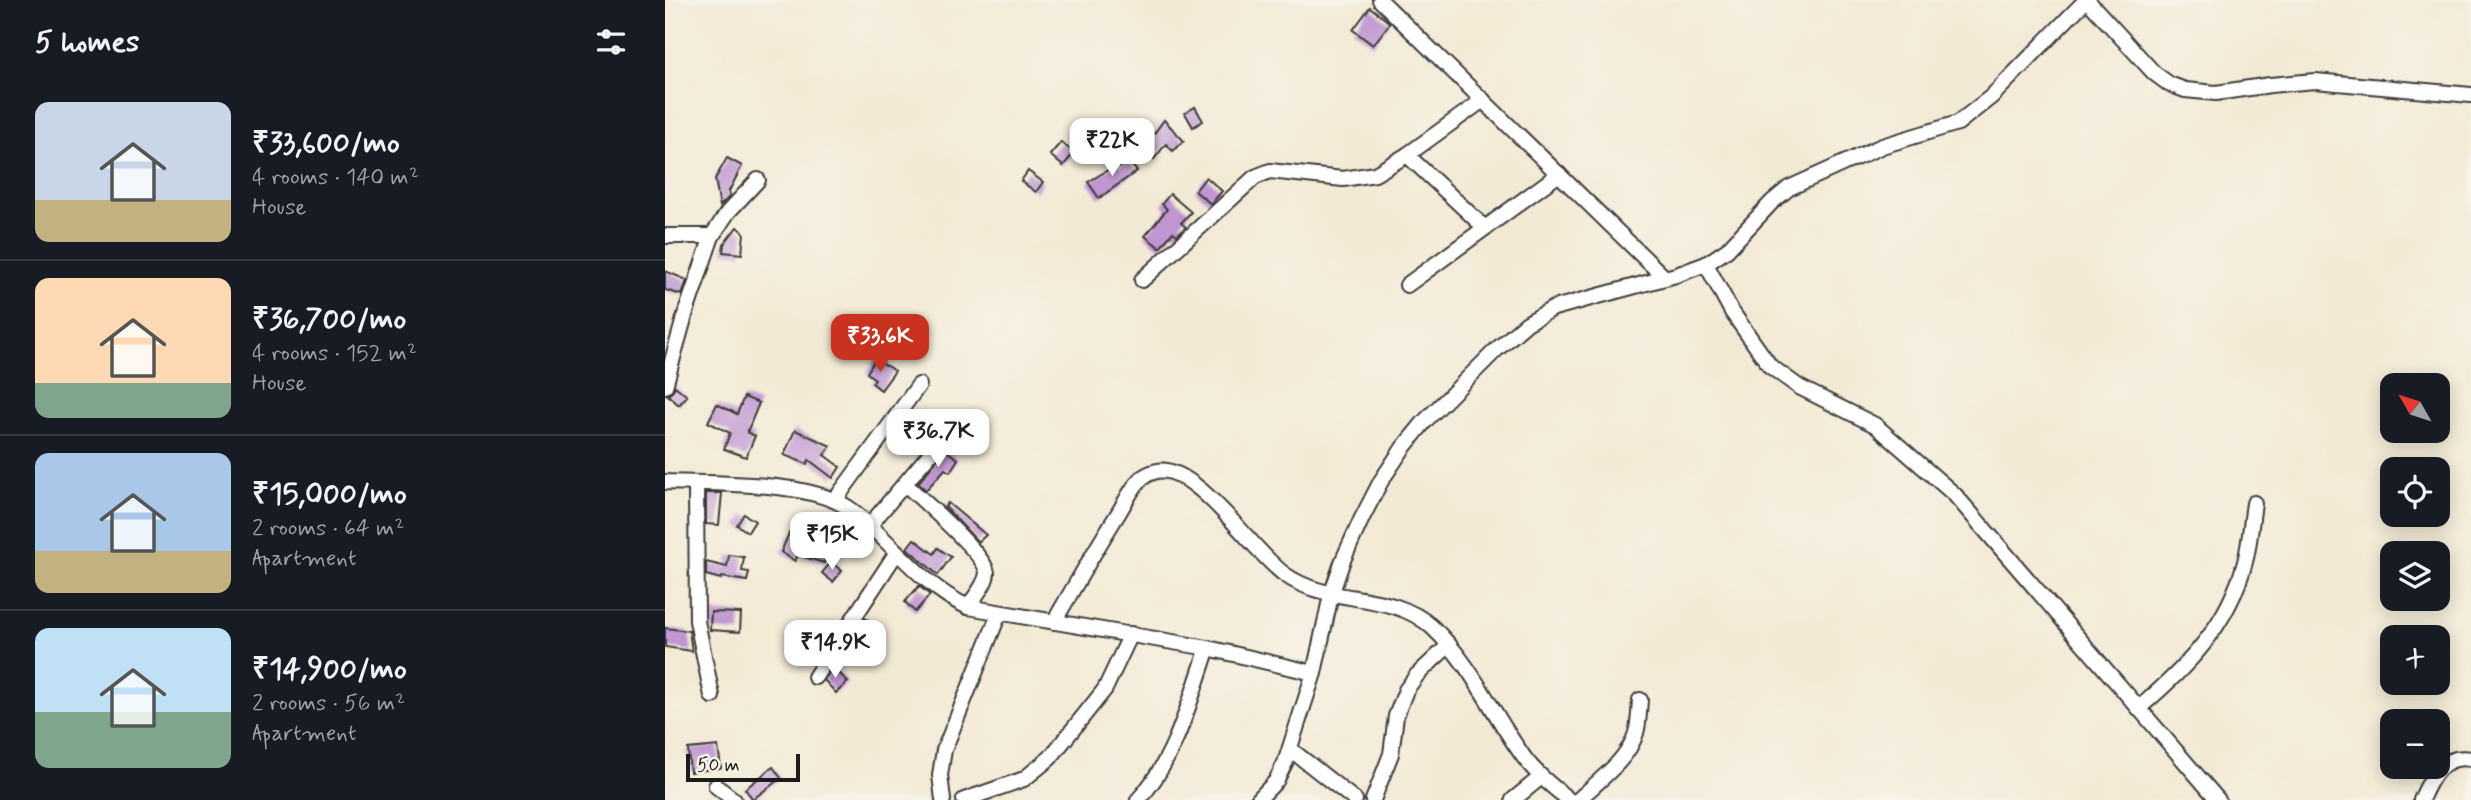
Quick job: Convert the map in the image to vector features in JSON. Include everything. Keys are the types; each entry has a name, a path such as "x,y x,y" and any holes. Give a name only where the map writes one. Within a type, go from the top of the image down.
{"street":[{"path":"1380,0 1665,278"},
{"path":"1258,800 1276,781 1290,749 1314,673 1331,595 1343,560 1381,481 1425,421 1527,323 1554,308 1706,264 1727,250 1772,202 1789,188 1882,146 1945,128 1971,115 2011,78 2086,0 2154,73 2169,84 2185,90 2216,93 2301,81 2471,95"},
{"path":"1142,281 1255,177 1270,171 1289,171 1322,178 1357,178 1375,174 1407,155 1483,100"},
{"path":"1407,155 1484,227"},
{"path":"1407,285 1559,174"},
{"path":"665,386 685,315 712,236 728,212 758,180"},
{"path":"665,236 712,236"},
{"path":"1706,264 1732,312 1770,366 1798,387 1875,425 1955,495 2218,800"},
{"path":"835,500 919,385"},
{"path":"869,526 944,438"},
{"path":"1054,622 1141,479 1158,470 1172,471 1196,486 1214,502 1262,555 1286,576 1331,595 1396,606 1415,614 1431,627 1449,645 1475,680 1523,756 1541,777 1569,799 1616,764 1631,744 1636,733 1640,700"},
{"path":"665,482 821,494 853,511 939,591 968,607 1209,648 1314,673"},
{"path":"696,484 697,621 712,696"},
{"path":"905,484 969,545 985,564 986,578 968,607"},
{"path":"2139,708 2195,656 2231,600 2246,560 2254,503"},
{"path":"814,677 897,552"},
{"path":"943,800 940,775 944,750 999,614"},
{"path":"964,800 1024,779 1050,758 1098,699 1111,679 1131,634"},
{"path":"1373,800 1391,754 1396,716 1406,690 1417,675 1449,645"},
{"path":"1138,800 1171,752 1209,648"},
{"path":"1290,749 1355,800"},
{"path":"2421,800 2428,784 2444,762 2458,757 2471,759"},
{"path":"1513,800 1541,777"},
{"path":"716,786 734,800"}],"building":[{"path":"1370,7 1390,23 1373,45 1353,30"},
{"path":"1195,107 1203,121 1193,127 1185,113"},
{"path":"1164,120 1184,141 1173,151 1166,144 1154,159 1142,150"},
{"path":"1061,142 1074,153 1063,166 1050,155"},
{"path":"727,158 742,166 729,191 730,196 720,206 715,179"},
{"path":"1127,160 1137,171 1099,198 1088,182 1118,164 1120,167"},
{"path":"1028,171 1043,182 1036,192 1021,181"},
{"path":"1206,177 1222,191 1211,204 1195,191"},
{"path":"1170,194 1191,212 1181,223 1186,227 1177,235 1173,232 1160,248 1145,236 1167,209 1162,204"},
{"path":"737,227 744,233 742,254 723,252 724,244"},
{"path":"665,271 687,280 682,295 665,290"},
{"path":"875,359 895,371 881,390 872,383 875,379 867,373"},
{"path":"675,386 687,396 679,405 668,395"},
{"path":"744,397 759,403 747,432 755,436 746,457 724,449 730,433 708,422 717,404 737,414"},
{"path":"795,430 831,446 824,455 840,467 833,478 809,460 807,464 784,455"},
{"path":"945,450 958,459 950,472 945,469 926,490 918,483"},
{"path":"706,493 722,493 719,525 706,524"},
{"path":"948,503 986,535 978,542 945,507"},
{"path":"744,514 755,521 748,532 737,525"},
{"path":"789,533 813,542 814,538 830,543 824,563 798,555 795,561 781,552"},
{"path":"914,539 934,554 938,548 951,557 938,575 907,548"},
{"path":"729,555 744,557 742,571 749,572 747,581 706,575 706,562 727,567"},
{"path":"831,562 842,571 833,582 822,573"},
{"path":"919,586 930,595 915,612 905,602"},
{"path":"711,612 741,613 740,632 710,630"},
{"path":"865,618 884,631 872,647 855,634"},
{"path":"665,628 689,631 692,651 665,647"},
{"path":"833,667 848,682 836,693 824,680"},
{"path":"718,746 721,768 690,772 688,749"},
{"path":"773,767 781,778 753,799 745,789"}]}
